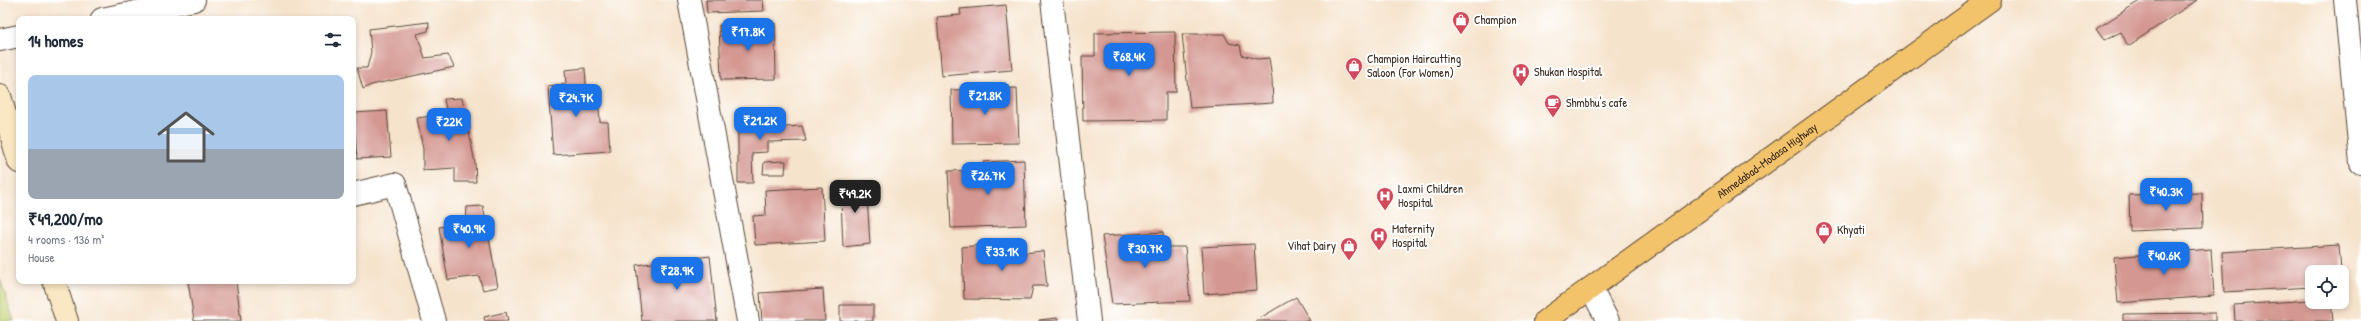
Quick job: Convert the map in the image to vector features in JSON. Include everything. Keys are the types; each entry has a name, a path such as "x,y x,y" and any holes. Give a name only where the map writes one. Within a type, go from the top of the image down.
{"main road":[{"name":"Ahmedabad-Modasa Highway","path":"1545,321 1990,0"},
{"path":"0,96 16,152"},
{"path":"55,284 67,321"}],"street":[{"path":"117,16 194,0"},
{"path":"689,0 748,321"},
{"path":"1052,0 1089,321"},
{"path":"2345,0 2361,163"},
{"path":"0,40 16,37"},
{"path":"356,193 395,184 434,321"},
{"path":"1591,289 1608,321"}],"green space":[{"path":"0,279 14,321 0,321"}],"building":[{"path":"706,0 763,0 764,11 707,13"},
{"path":"2141,0 2197,0 2128,46 2121,32 2104,40 2096,29"},
{"path":"1006,5 1012,70 942,76 937,17 961,15 960,9"},
{"path":"429,22 428,31 417,34 425,58 448,55 454,67 371,85 363,89 357,68 367,68 371,52 369,29"},
{"path":"775,23 776,79 721,80 719,25"},
{"path":"1175,32 1176,92 1166,92 1166,120 1083,121 1082,56 1095,56 1095,33"},
{"path":"1182,34 1224,34 1229,43 1240,45 1242,55 1257,59 1269,58 1273,103 1190,108"},
{"path":"585,68 587,97 598,97 600,122 608,122 610,151 553,155 548,86 566,84 565,70"},
{"path":"1017,88 1019,143 952,144 951,90"},
{"path":"462,98 475,163 476,182 455,182 455,168 423,170 423,149 417,118 447,114 444,99"},
{"path":"387,111 391,157 357,159 356,113"},
{"path":"766,113 771,128 802,126 806,141 767,142 767,152 752,153 753,183 738,183 738,125 748,115"},
{"path":"1024,160 1026,225 951,228 948,171 983,170 983,162"},
{"path":"786,161 785,174 763,174 764,162"},
{"path":"866,181 870,244 843,247 841,200 854,202 849,193 837,193 837,182"},
{"path":"822,187 825,241 755,245 753,216 766,215 765,190"},
{"path":"2202,193 2203,228 2130,231 2129,195"},
{"path":"483,206 498,287 483,290 479,276 448,280 439,227 466,223 467,207"},
{"path":"1163,232 1165,247 1185,247 1190,301 1112,304 1102,236"},
{"path":"1022,241 1023,253 1043,251 1047,286 1033,286 1030,300 964,299 962,247"},
{"path":"1254,244 1257,290 1204,294 1201,247"},
{"path":"2339,245 2340,265 2305,265 2305,287 2224,292 2222,252"},
{"path":"2211,249 2214,296 2118,303 2114,257"},
{"path":"710,256 717,321 642,321 636,265"},
{"path":"188,284 236,284 241,321 194,321"},
{"path":"823,289 825,321 762,321 760,293"},
{"path":"1296,297 1310,321 1255,321 1277,308"},
{"path":"2305,300 2305,309 2332,309 2333,321 2235,321 2234,305"},
{"path":"840,305 873,305 873,321 840,321"},
{"path":"506,312 508,321 485,321 484,317"},
{"path":"2215,313 2215,321 2123,321 2123,314"},
{"path":"1058,318 1058,321 1039,321 1039,320"}],"place":[{"name":"Champion","path":"1461,35"},
{"name":"Champion Haircutting Saloon (For Women)","path":"1354,81"},
{"name":"Shukan Hospital","path":"1521,87"},
{"name":"Shmbhu's cafe","path":"1553,118"},
{"name":"Laxmi Children Hospital","path":"1385,211"},
{"name":"Khyati","path":"1824,245"},
{"name":"Maternity Hospital","path":"1379,251"},
{"name":"Vihat Dairy","path":"1349,261"}]}
